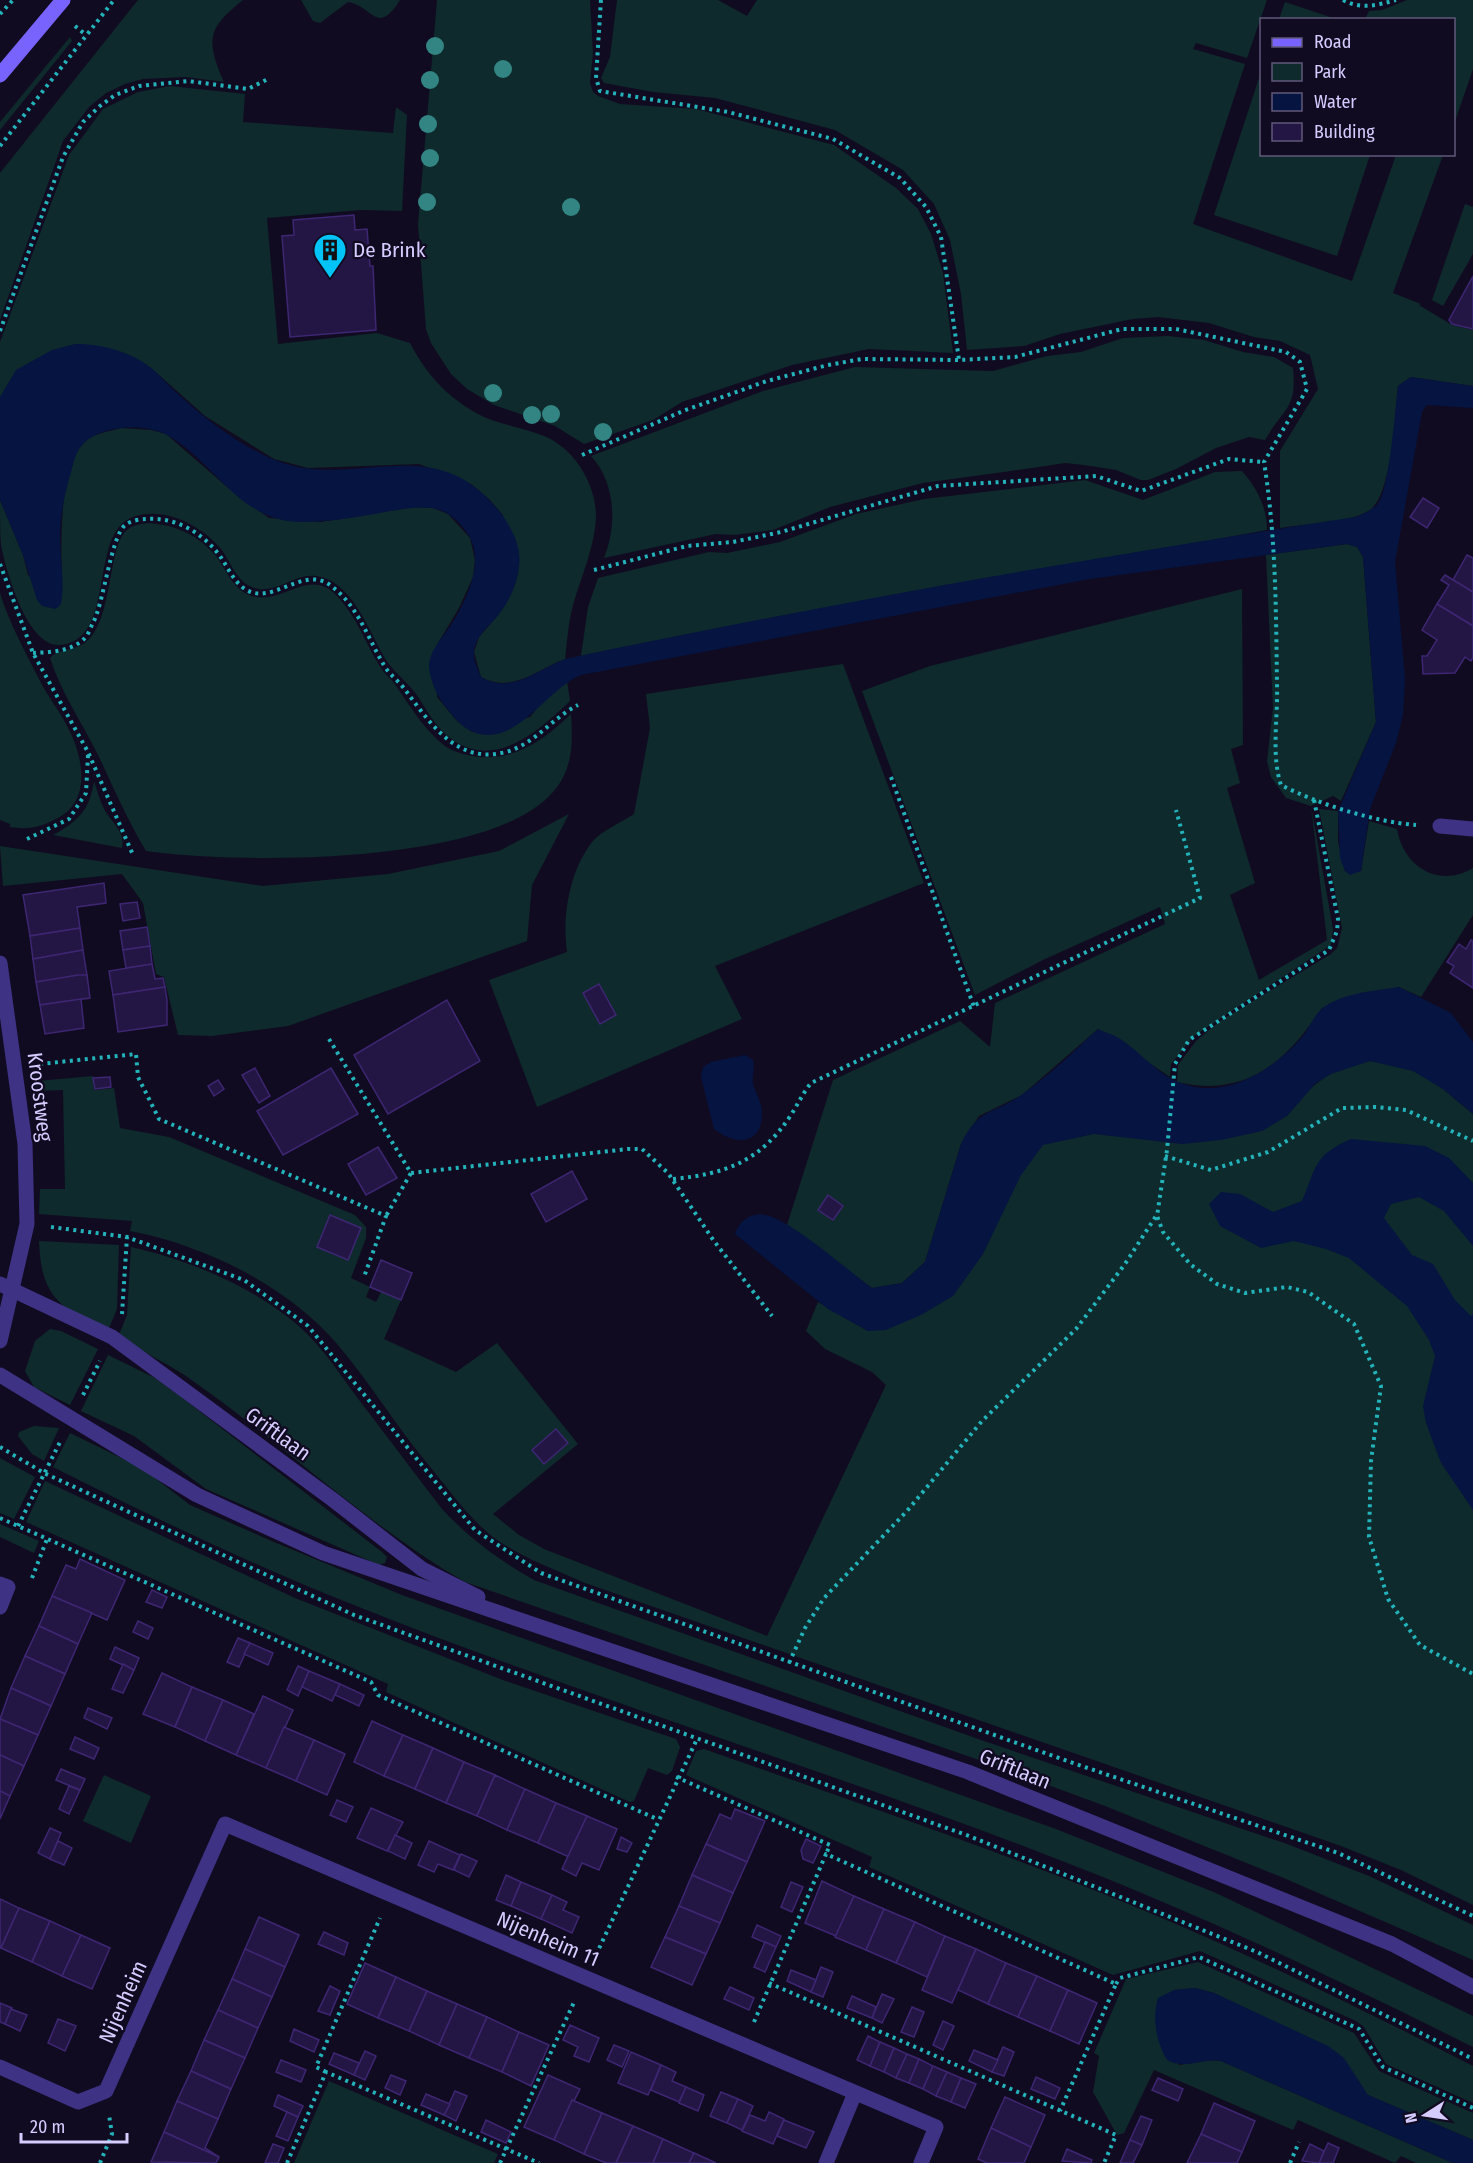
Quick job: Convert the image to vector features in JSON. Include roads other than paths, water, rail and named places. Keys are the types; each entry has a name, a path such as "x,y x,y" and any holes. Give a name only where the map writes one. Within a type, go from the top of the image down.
{"main road":[{"path":"0,75 63,0"}],"street":[{"path":"1440,826 1473,829"},
{"name":"Kroostweg","path":"0,963 25,1144 27,1224 5,1287 0,1341"},
{"name":"Griftlaan","path":"5,1287 111,1338 332,1499 422,1569 529,1622"},
{"name":"Griftlaan","path":"0,1376 197,1495 323,1553 968,1772 1392,1944 1473,1987"},
{"path":"0,1607 4,1585"},
{"name":"Nijenheim 11","path":"225,1824 936,2127 921,2163"},
{"name":"Nijenheim","path":"0,2067 78,2102 106,2091 225,1824"},
{"path":"826,2163 855,2093"}],"water":[{"path":"75,344 95,345 115,350 143,362 213,424 254,450 283,463 307,469 332,470 407,466 431,468 454,475 476,488 504,517 518,548 519,567 510,597 499,614 480,635 474,651 481,677 492,682 503,683 524,679 565,659 762,619 1157,548 1356,517 1374,507 1383,492 1394,428 1398,386 1411,377 1473,386 1473,408 1427,405 1422,412 1395,562 1405,679 1403,715 1396,743 1370,809 1361,871 1350,875 1345,871 1340,858 1338,811 1376,722 1363,557 1357,547 1347,544 1090,579 581,675 568,682 516,725 503,732 488,735 473,732 457,721 439,698 431,677 429,667 431,655 457,615 468,593 475,558 466,531 453,517 438,509 412,508 319,521 299,522 278,519 260,512 243,501 199,459 167,435 146,428 133,427 107,431 86,441 75,457 61,521 63,587 61,604 56,609 42,606 37,600 23,555 0,500 0,397 16,370 52,350"},
{"path":"1399,987 1451,1013 1473,1042 1473,1114 1443,1089 1413,1071 1370,1061 1331,1074 1316,1083 1287,1116 1262,1131 1221,1140 1182,1144 1094,1134 1043,1145 1021,1175 983,1254 953,1296 921,1315 886,1330 868,1331 828,1309 735,1234 744,1220 754,1215 766,1215 796,1230 872,1288 902,1283 925,1262 961,1144 974,1123 988,1112 1014,1100 1034,1086 1098,1029 1120,1039 1157,1069 1178,1082 1196,1087 1213,1088 1230,1085 1263,1071 1291,1049 1303,1036 1315,1016 1333,1002 1360,993"},
{"path":"745,1055 753,1060 753,1084 762,1116 760,1126 751,1138 737,1140 714,1129 701,1077 703,1067 711,1062"},
{"path":"1351,1139 1425,1146 1449,1158 1473,1183 1473,1246 1444,1211 1419,1197 1391,1204 1384,1218 1412,1255 1433,1264 1455,1300 1471,1316 1473,1314 1473,1510 1441,1463 1426,1423 1423,1406 1435,1356 1429,1340 1407,1306 1349,1258 1326,1249 1294,1241 1261,1248 1220,1226 1209,1204 1221,1192 1240,1194 1273,1212 1302,1201 1318,1163 1329,1151"},
{"path":"1195,1988 1214,1993 1328,2046 1344,2058 1368,2095 1473,2140 1473,2163 1453,2163 1221,2061 1180,2064 1167,2060 1156,2030 1155,2014 1158,1998 1174,1990"}],"place":[{"name":"De Brink","path":"330,279"}]}
